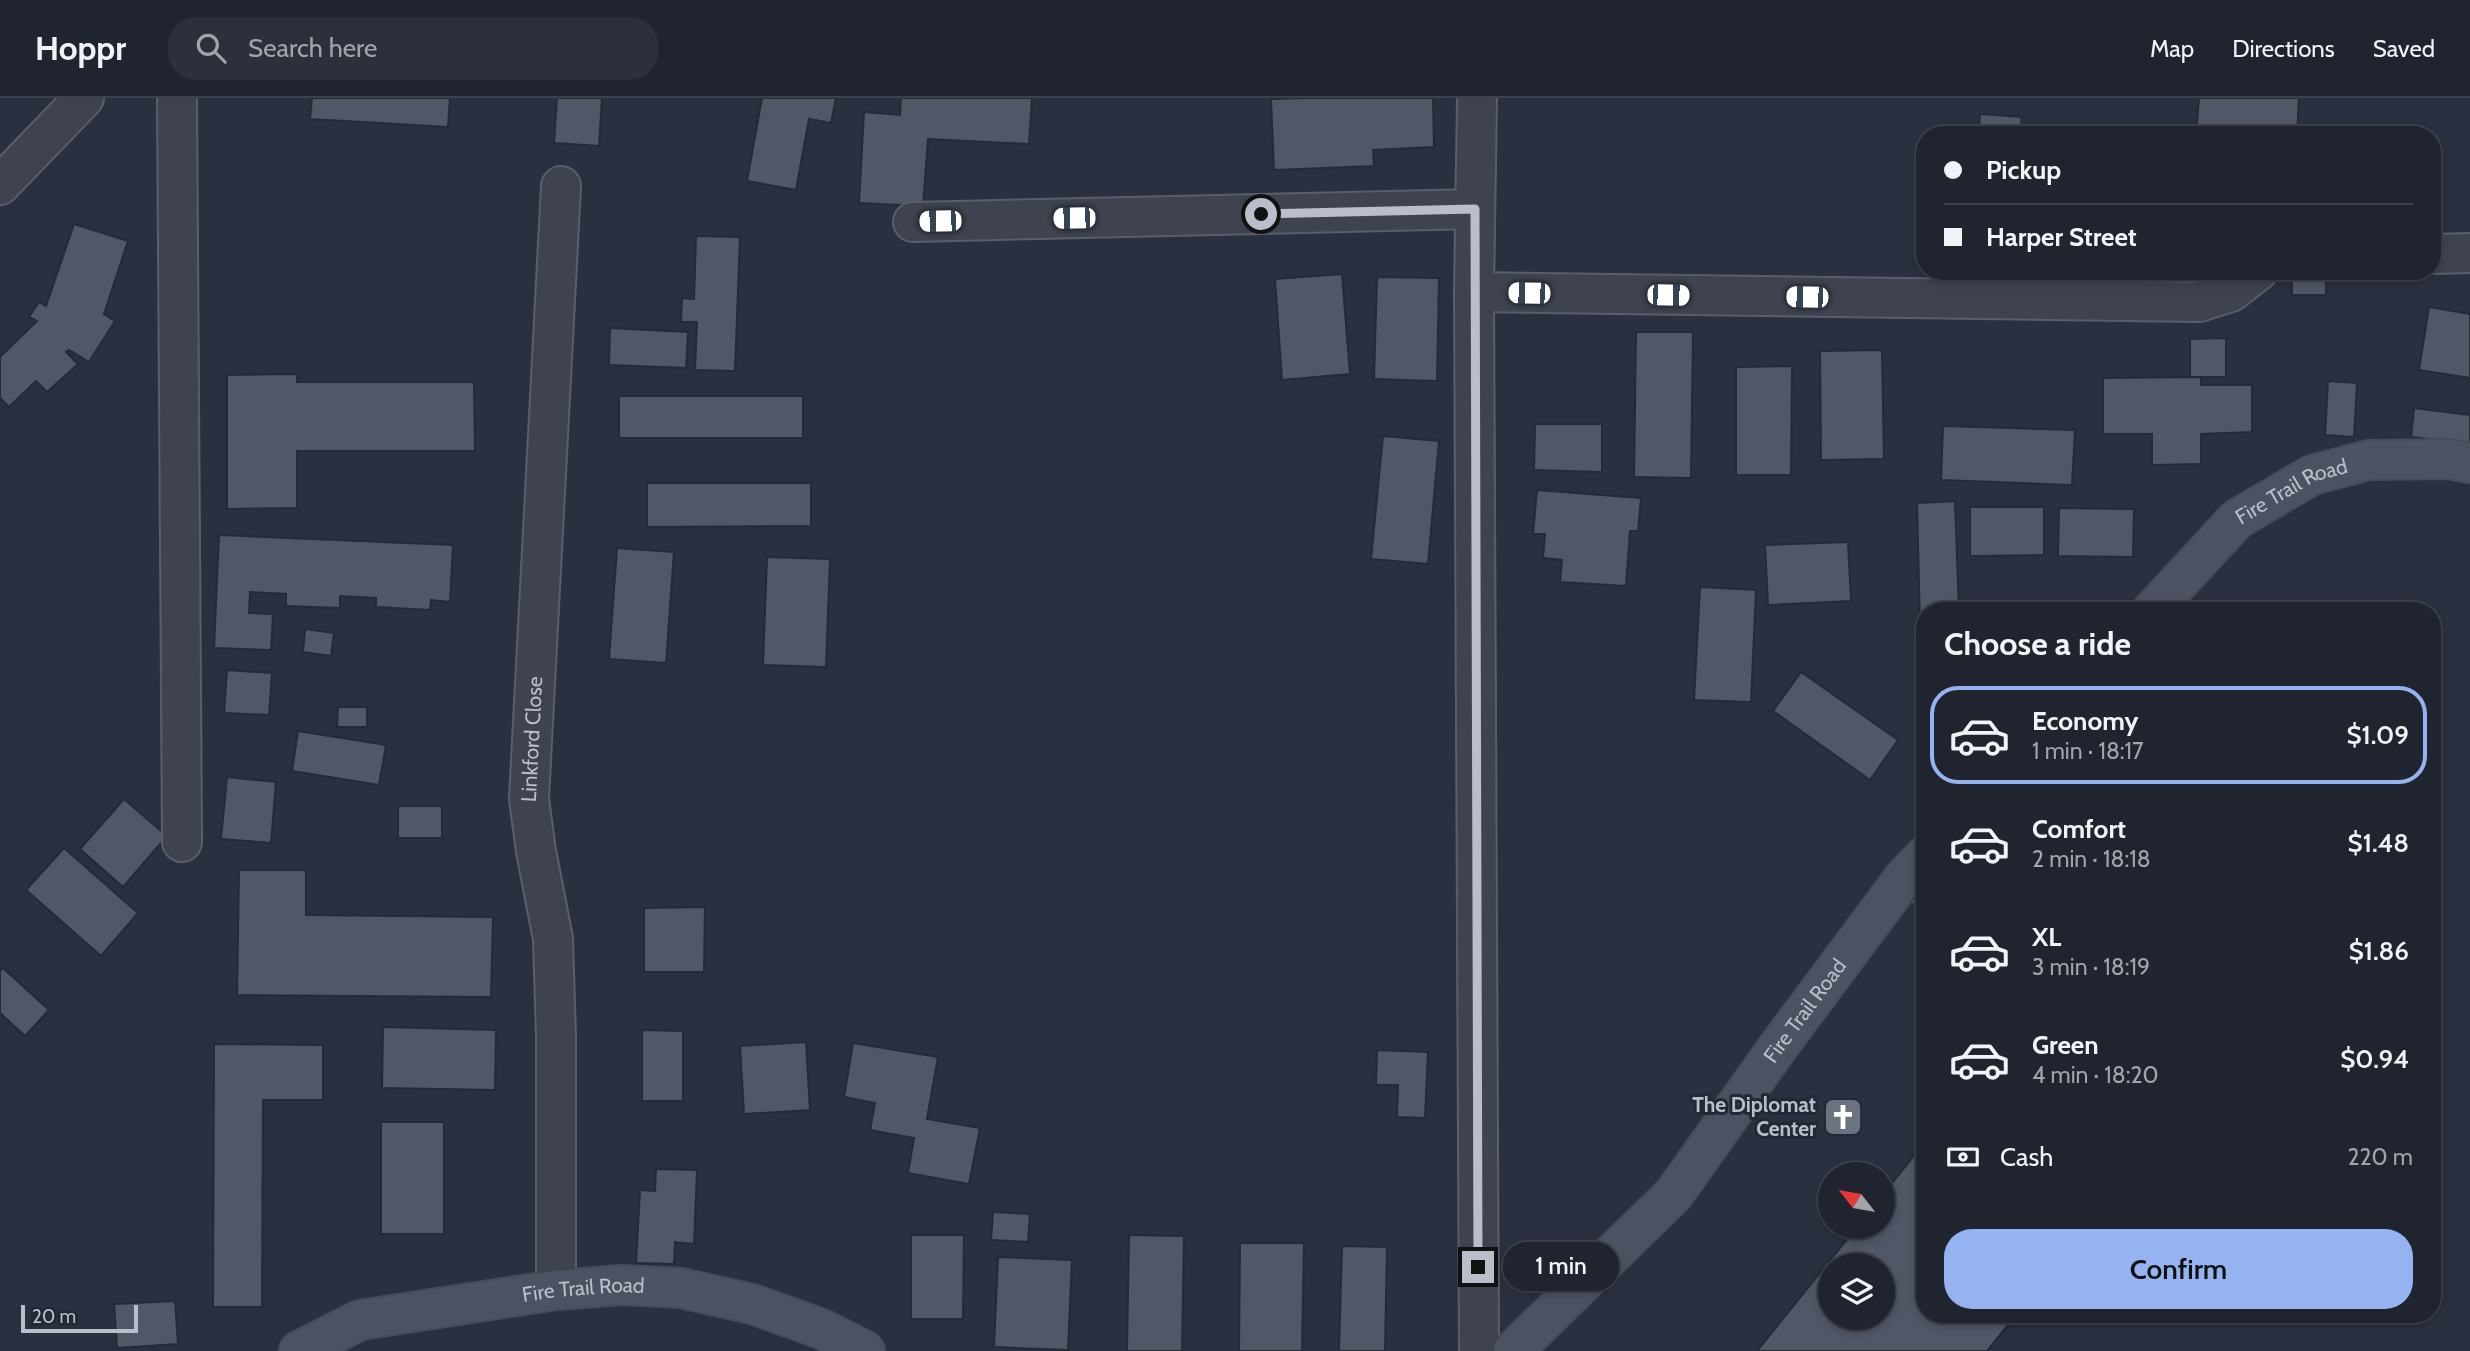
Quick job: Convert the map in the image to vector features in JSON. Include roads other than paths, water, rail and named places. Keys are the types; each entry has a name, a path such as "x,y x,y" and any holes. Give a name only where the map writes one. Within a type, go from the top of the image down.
{"street":[{"path":"0,185 84,98"},
{"path":"177,98 181,842"},
{"path":"1478,98 1474,292 1479,1351"},
{"name":"Linkford Close","path":"556,1290 556,1037 553,939 529,799 561,186"},
{"path":"914,222 1475,209"},
{"path":"2441,254 2470,253"},
{"path":"1474,292 2199,302 2231,292 2246,280"},
{"name":"Fire Trail Road","path":"2160,602 2237,519 2312,475 2369,460 2449,458 2470,463"},
{"name":"Fire Trail Road","path":"1513,1351 1674,1194 1778,1047 1916,880"},
{"name":"Fire Trail Road","path":"299,1351 360,1320 556,1290 651,1285 718,1296 793,1318 865,1351"}],"place":[{"name":"The Diplomat Center","path":"1843,1117"}]}
